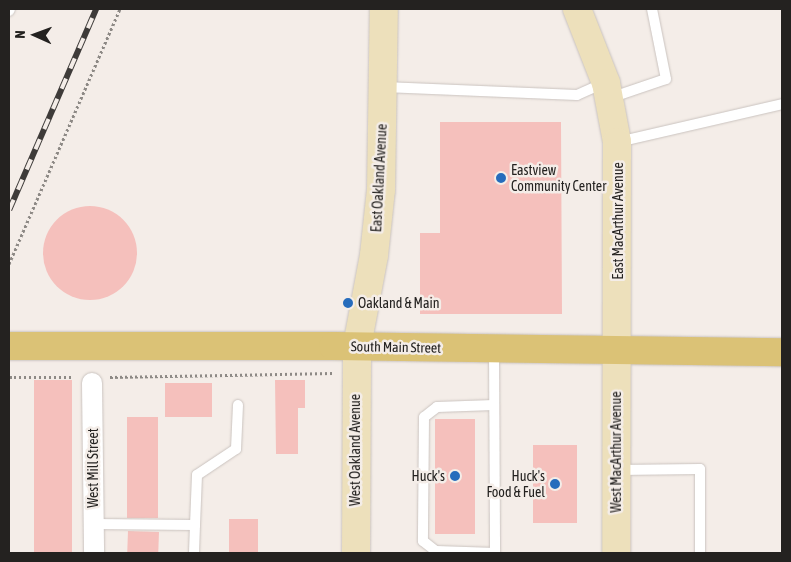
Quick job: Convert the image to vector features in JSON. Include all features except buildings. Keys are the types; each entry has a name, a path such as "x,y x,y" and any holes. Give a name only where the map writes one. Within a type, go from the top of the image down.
{"main road":[{"name":"East Oakland Avenue","path":"343,353 374,255 381,190 384,9"},
{"name":"East MacArthur Avenue","path":"577,9 608,90 617,142 616,351"},
{"name":"South Main Street","path":"9,346 343,353 494,349 782,352"},
{"name":"West MacArthur Avenue","path":"616,351 616,553"},
{"name":"West Oakland Avenue","path":"343,353 356,553"}],"street":[{"name":"West Mill Street","path":"92,379 94,553"}],"lane":[{"path":"383,87 577,95 666,79 652,9"},
{"path":"617,142 782,104"},
{"path":"494,349 494,405 494,553 436,551 423,542 424,418 437,406 494,405"},
{"path":"194,553 197,475 236,449 238,405"},
{"path":"616,470 700,469 700,553"},
{"path":"94,524 195,525"}],"path":[{"path":"9,264 120,9"},
{"path":"9,377 92,379 332,375 343,353"}],"railway":[{"path":"9,210 96,9"}],"place":[{"name":"Eastview Community Center","path":"501,178"},
{"name":"Oakland & Main","path":"348,303"},
{"name":"Huck's","path":"455,476"},
{"name":"Huck's Food & Fuel","path":"555,484"}]}
